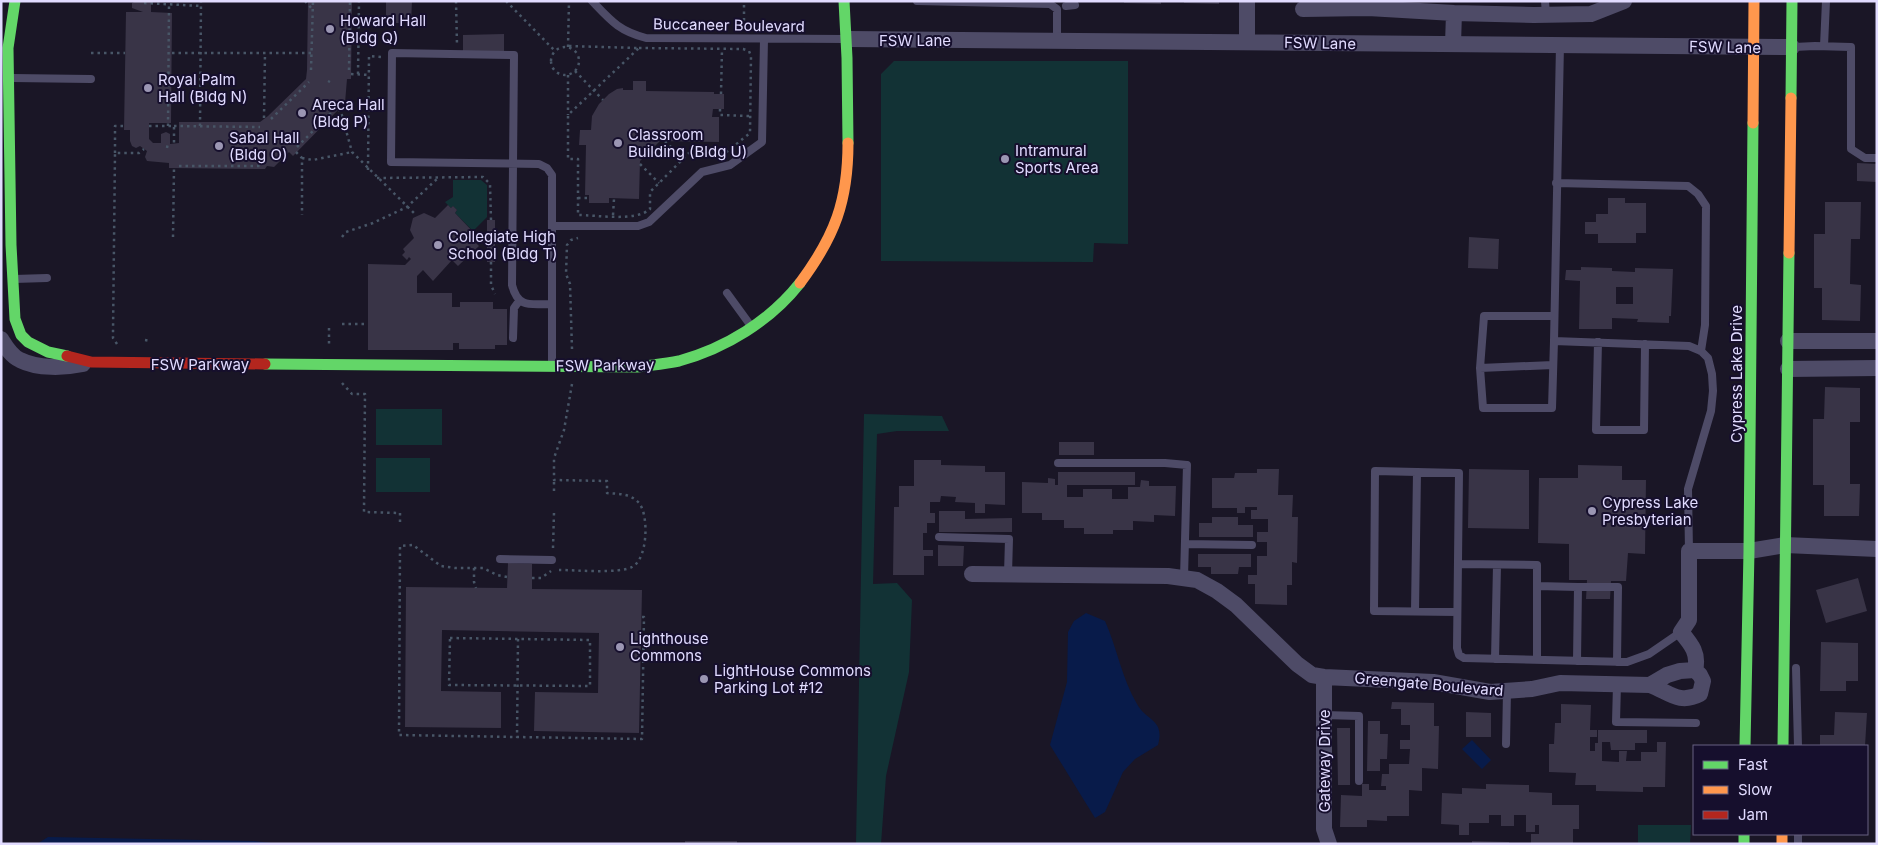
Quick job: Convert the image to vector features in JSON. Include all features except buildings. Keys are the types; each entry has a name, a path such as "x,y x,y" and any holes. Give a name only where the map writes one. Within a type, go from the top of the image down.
{"main road":[{"name":"FSW Parkway","path":"15,1 8,48 10,78 6,278 15,318 21,335 28,342 48,352 91,362 552,366 637,366 678,361 712,350 752,328 777,308 802,280 830,236 841,209 848,158 848,39 844,1"},
{"name":"Cypress Lake Drive","path":"1745,745 1750,551 1754,1"},
{"path":"1782,745 1792,1"}],"street":[{"path":"1,6 10,1"},
{"path":"1247,1 1247,42"},
{"path":"1303,9 1368,4 1454,13 1546,8 1591,14 1624,1"},
{"path":"1453,44 1454,13"},
{"name":"FSW Lane","path":"848,39 1792,48"},
{"name":"FSW Parkway","path":"1,339 8,350 19,360 33,364 69,367 91,362"},
{"path":"1788,341 1877,341"},
{"path":"1788,369 1877,368"},
{"path":"1681,632 1688,620 1689,551 1750,551 1785,545 1877,549"},
{"name":"Greengate Boulevard","path":"972,574 1168,576 1197,580 1217,590 1236,605 1297,664 1312,675 1324,677 1433,682 1490,692 1532,689 1560,683 1650,684 1667,675 1680,671 1694,670 1703,681 1700,694 1692,698 1682,699 1673,697 1650,684"},
{"name":"Greengate Boulevard","path":"1681,632 1693,646 1697,661 1694,670"},
{"name":"Gateway Drive","path":"1324,677 1324,829 1329,844"}],"lane":[{"name":"Buccaneer Boulevard","path":"592,1 616,25 628,33 646,38 848,39"},
{"path":"917,1 1050,4 1057,8 1057,41"},
{"path":"1824,46 1826,1"},
{"path":"1066,6 1075,5"},
{"path":"552,226 638,226 650,222 702,172 730,165 762,142 764,38"},
{"path":"1554,316 1484,316 1480,368 1483,408 1552,408 1560,45"},
{"path":"1792,48 1851,47 1851,149 1865,158 1877,158"},
{"path":"552,304 527,304 519,302 514,295 512,285 513,164 514,55 392,53 391,162 513,164 539,164 548,168 552,174 552,226 552,304 552,366"},
{"path":"10,78 91,79"},
{"path":"1556,183 1688,186 1698,194 1706,206 1706,326 1701,351"},
{"path":"6,278 47,278"},
{"path":"727,293 752,328"},
{"path":"513,338 514,308 519,302"},
{"path":"1554,340 1689,346 1701,351 1708,358 1712,374 1713,391 1711,411 1688,489 1689,551"},
{"path":"1598,342 1596,430 1644,430 1646,344"},
{"path":"1480,368 1553,366"},
{"path":"1058,463 1165,463 1186,465 1184,578"},
{"path":"1458,612 1374,611 1375,471 1459,473 1458,612 1457,648 1459,655 1464,658 1627,662 1649,654 1681,632"},
{"path":"1415,611 1417,472"},
{"path":"939,537 1009,538 1008,574"},
{"path":"1185,544 1252,545"},
{"path":"500,559 552,560"},
{"path":"1458,564 1537,565 1537,660"},
{"path":"1496,659 1497,564"},
{"path":"1537,586 1618,587 1616,662"},
{"path":"1577,661 1578,587"},
{"path":"1796,668 1798,745"},
{"path":"1617,684 1616,722 1696,723"},
{"path":"1506,744 1507,691"},
{"path":"1783,708 1797,719"},
{"path":"1324,715 1359,716 1359,781"}],"path":[{"path":"200,126 201,1"},
{"path":"304,1 312,9"},
{"path":"311,70 312,1"},
{"path":"349,70 350,1"},
{"path":"358,74 359,1"},
{"path":"456,1 456,54"},
{"path":"506,1 555,51"},
{"path":"568,47 569,1"},
{"path":"744,1 744,29"},
{"path":"144,3 169,6 201,6"},
{"path":"168,126 169,6"},
{"path":"568,47 576,53 578,67 568,75 559,74 553,68 551,60 555,51 559,48 568,47 743,49 749,51 751,56 750,133 724,154 689,153 650,192 650,209 645,214 634,217 578,215 578,159 568,159 568,75"},
{"path":"568,115 640,48"},
{"path":"721,94 722,49"},
{"path":"92,53 125,53"},
{"path":"172,53 311,53"},
{"path":"264,118 265,53"},
{"path":"368,170 369,56"},
{"path":"575,71 603,100"},
{"path":"351,74 369,74"},
{"path":"271,119 309,82"},
{"path":"297,147 337,109 341,112 352,152 376,178 416,215"},
{"path":"720,109 720,115 750,116"},
{"path":"119,346 113,338 115,126 125,126"},
{"path":"149,126 260,127"},
{"path":"174,126 174,143"},
{"path":"665,141 683,159"},
{"path":"167,148 168,143"},
{"path":"115,153 139,153 144,149"},
{"path":"296,152 302,158 313,160 352,152"},
{"path":"302,158 302,216"},
{"path":"640,164 659,183"},
{"path":"179,166 260,166"},
{"path":"173,237 174,168"},
{"path":"376,178 483,177 490,184 491,220"},
{"path":"342,237 346,232 373,223 407,207 438,178"},
{"path":"578,198 589,198"},
{"path":"614,199 614,216"},
{"path":"554,491 554,458 564,430 572,381 570,284 566,274 567,245 571,240 578,238"},
{"path":"490,262 491,285 495,294"},
{"path":"342,324 368,324"},
{"path":"329,328 329,349"},
{"path":"145,340 151,340"},
{"path":"342,383 352,394 365,394 364,512 400,513 400,522"},
{"path":"532,578 541,578 557,570 620,570 632,567 639,561 643,552 645,519 643,510 631,496 607,494 607,481 554,480"},
{"path":"553,548 554,513"},
{"path":"507,577 497,575 483,568 440,566 413,545 400,546 399,734 642,739 644,617 641,616"},
{"path":"474,568 476,588"},
{"path":"450,638 590,640 590,686 518,686 449,685 450,638"},
{"path":"517,737 518,639"}],"green space":[{"name":"Intramural Sports Area","path":"894,61 1128,61 1128,244 1094,243 1093,262 881,261 881,74"},
{"path":"453,180 481,180 487,185 487,217 473,231 455,213 457,210 453,206 451,208 445,202 453,197"},
{"path":"376,409 442,409 442,445 376,445"},
{"path":"864,414 942,416 949,431 897,431 877,434 873,584 897,583 912,600 909,672 886,776 881,844 856,844"},
{"path":"376,458 430,458 430,492 376,492"},
{"path":"1638,825 1691,825 1690,844 1638,844"}],"water":[{"path":"1086,613 1105,621 1123,674 1132,694 1141,710 1157,725 1160,737 1158,745 1135,759 1123,772 1105,812 1095,818 1050,745 1067,682 1068,632 1074,621"},
{"path":"1472,740 1491,760 1482,769 1462,749"},
{"path":"48,837 254,841 281,844 37,844"}],"traffic: fast":[{"path":"15,1 8,48 11,245 15,319 21,335 28,342 48,352 67,356"},
{"path":"844,1 848,143"},
{"path":"1791,98 1792,1"},
{"path":"1745,745 1753,123"},
{"path":"1783,745 1789,253"},
{"path":"265,364 637,367 668,363 714,349 730,341 761,321 788,297 800,283"},
{"path":"1744,835 1744,844"}],"traffic: slow":[{"path":"1753,123 1754,1"},
{"path":"1789,253 1791,98"},
{"path":"800,283 831,233 837,217 845,183 848,143"},
{"path":"1782,835 1782,844"}],"traffic: jam":[{"path":"67,356 91,362 265,364"}],"place":[{"name":"Howard Hall (Bldg Q)","path":"330,29"},
{"name":"Royal Palm Hall (Bldg N)","path":"148,88"},
{"name":"Areca Hall (Bldg P)","path":"302,113"},
{"name":"Classroom Building (Bldg U)","path":"618,143"},
{"name":"Sabal Hall (Bldg O)","path":"219,146"},
{"name":"Intramural Sports Area","path":"1005,159"},
{"name":"Collegiate High School (Bldg T)","path":"438,245"},
{"name":"Cypress Lake Presbyterian","path":"1592,511"},
{"name":"Lighthouse Commons","path":"620,647"},
{"name":"LightHouse Commons Parking Lot #12","path":"704,679"}]}
